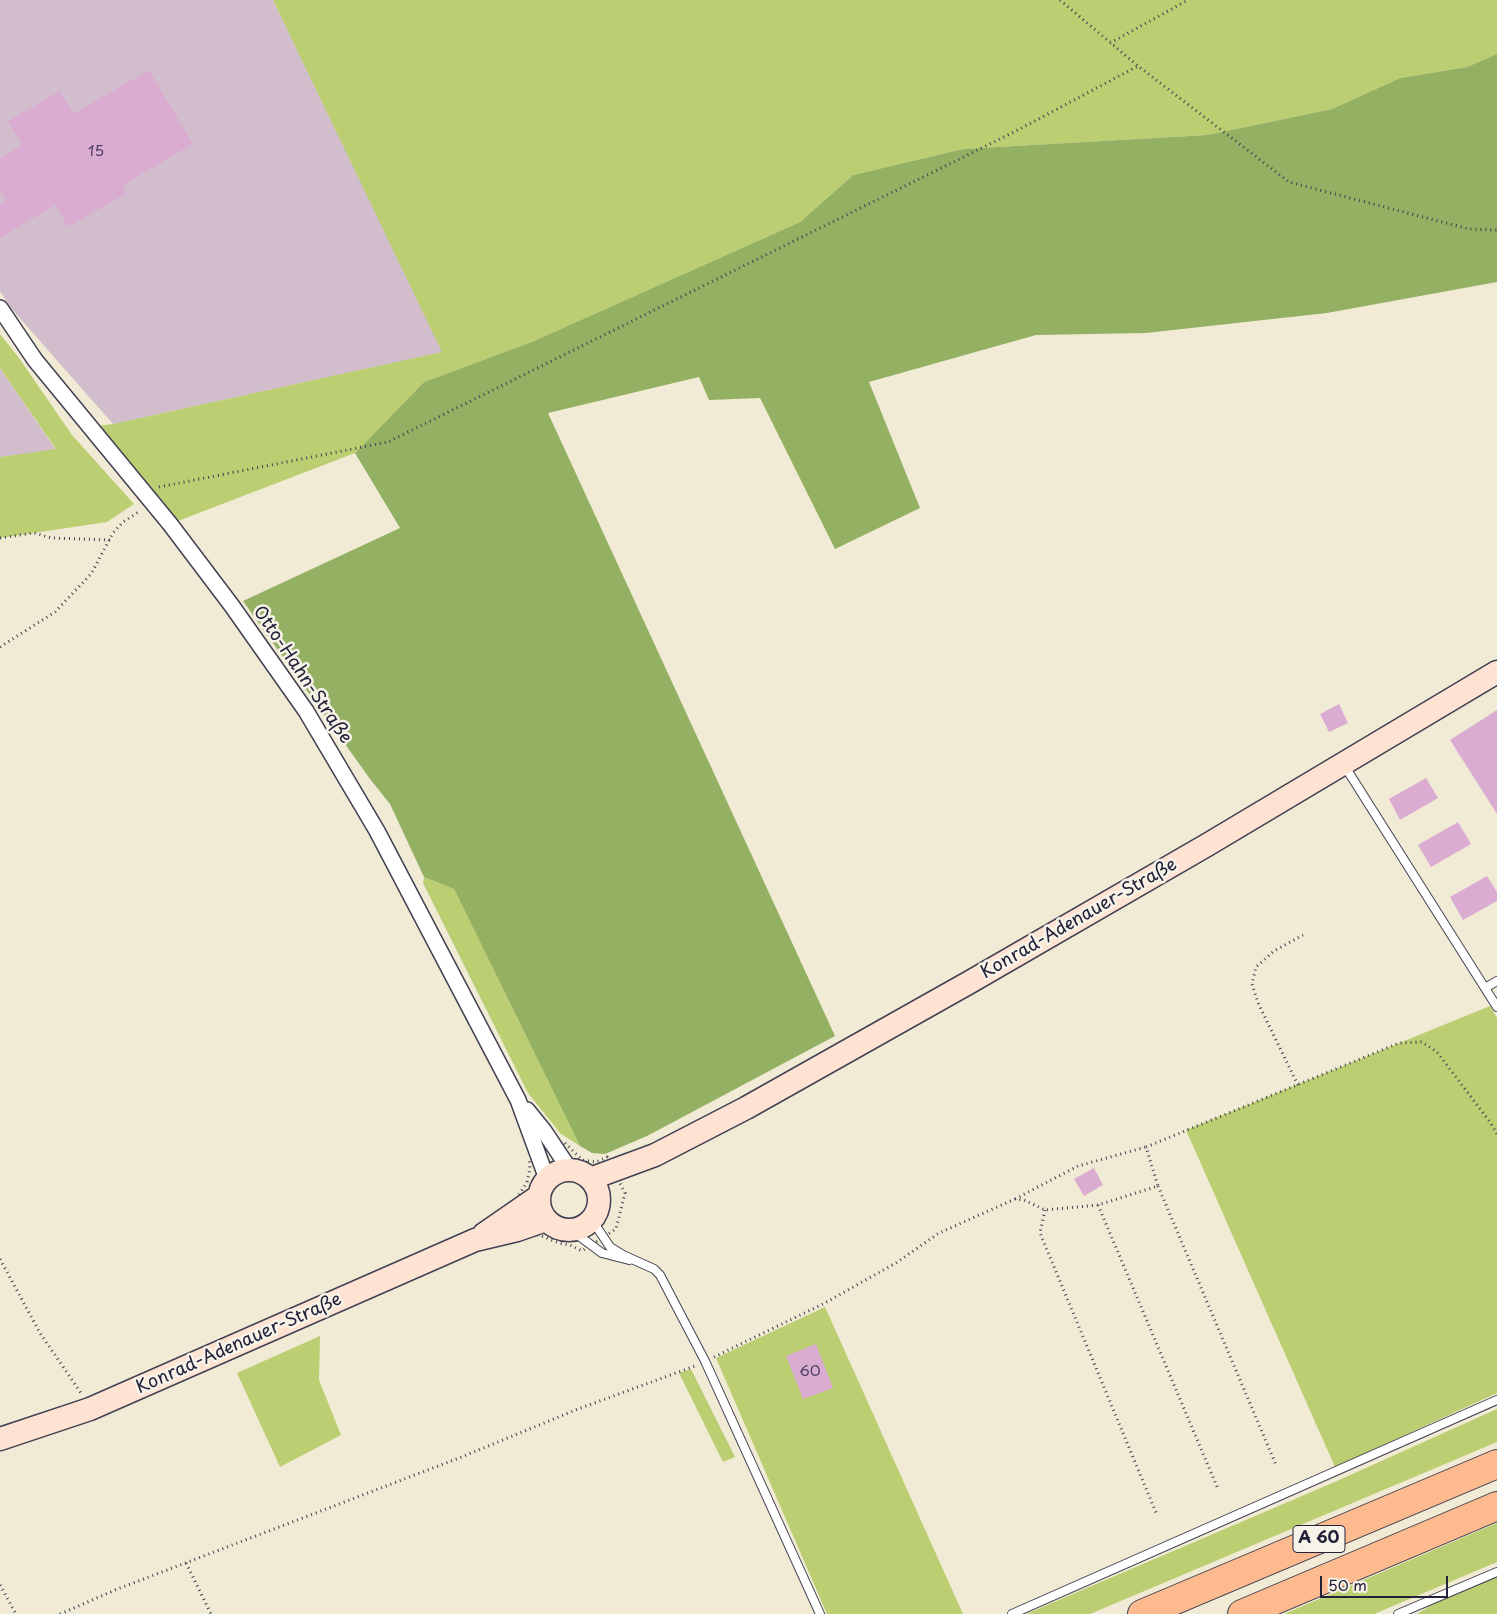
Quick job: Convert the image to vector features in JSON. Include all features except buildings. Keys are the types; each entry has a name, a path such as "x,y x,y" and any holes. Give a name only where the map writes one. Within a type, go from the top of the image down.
{"highway":[{"name":"A 60","path":"1142,1614 1497,1464"},
{"name":"A 60","path":"1242,1614 1497,1506"}],"main road":[{"name":"Konrad-Adenauer-Straße","path":"594,1187 746,1108 978,977 1497,672"},
{"path":"570,1170 584,1174 594,1187 599,1204 596,1213 600,1227 586,1225 571,1230 562,1230 546,1220 539,1206 543,1188 555,1173 570,1170"},
{"name":"Konrad-Adenauer-Straße","path":"475,1240 543,1188"},
{"name":"Konrad-Adenauer-Straße","path":"0,1439 90,1408 475,1240 517,1230 546,1220"}],"street":[{"name":"Otto-Hahn-Straße","path":"0,308 36,360 148,496 232,606 306,711 340,766 382,840 518,1100 543,1188"},
{"name":"Otto-Hahn-Straße","path":"518,1100 544,1131 570,1170"}],"lane":[{"path":"1343,763 1497,1007"},
{"path":"1485,988 1497,981"},
{"path":"600,1227 610,1247 660,1275 704,1361 820,1614"},
{"path":"571,1230 602,1253 638,1262"},
{"path":"1012,1614 1497,1400"},
{"path":"1398,1614 1497,1572"}],"path":[{"path":"1060,0 1138,66 1289,182 1469,229 1497,230"},
{"path":"1110,43 1188,0"},
{"path":"0,647 55,612 91,574 113,533 148,496 388,442 1007,135 1138,66"},
{"path":"0,538 34,533 52,538 110,540"},
{"path":"1298,1085 1258,1003 1252,984 1256,967 1274,951 1303,935"},
{"path":"60,1614 115,1590 459,1458 578,1408 704,1361 823,1304 896,1264 939,1233 1015,1200 1078,1166 1146,1147 1399,1043 1422,1042 1437,1052 1497,1134"},
{"path":"560,1145 565,1143 582,1160 596,1162 607,1157 610,1162"},
{"path":"1146,1147 1158,1186 1276,1465"},
{"path":"600,1227 616,1229 625,1193 621,1184"},
{"path":"1015,1200 1024,1200 1045,1210 1098,1205 1158,1186"},
{"path":"1098,1205 1218,1489"},
{"path":"1045,1210 1040,1233 1157,1515"},
{"path":"0,1259 40,1333 80,1390 90,1408"},
{"path":"186,1564 210,1614"},
{"path":"0,1585 16,1614"}],"shaded area":[{"path":"0,0 273,0 443,352 113,424 10,307 0,291"},
{"path":"0,368 56,450 0,457"}],"green space":[{"path":"273,0 1497,0 1497,54 1467,67 1400,78 1332,109 1207,135 963,149 853,175 800,222 534,341 424,382 355,453 170,524 91,427 113,424 442,352"},
{"path":"1497,54 1497,282 1327,313 1146,333 1036,335 869,382 920,508 835,549 760,398 709,400 699,377 548,413 835,1036 647,1136 605,1154 592,1153 580,1146 454,889 424,877 390,804 370,779 243,601 400,528 355,453 424,382 534,341 800,222 853,175 963,149 1207,135 1332,109 1400,78 1467,67"},
{"path":"0,334 19,358 72,435 134,504 107,522 0,538 0,457 56,449 0,368"},
{"path":"424,877 454,889 580,1146 561,1134 528,1093 423,883"},
{"path":"1490,1006 1497,1018 1497,1393 1335,1467 1186,1130"},
{"path":"825,1307 963,1614 827,1614 716,1358"},
{"path":"320,1336 319,1380 341,1435 280,1467 237,1373"},
{"path":"691,1369 735,1457 723,1462 679,1373"},
{"path":"1497,1409 1497,1442 1090,1614 1026,1614 1337,1481"},
{"path":"1497,1523 1497,1562 1374,1614 1284,1614"},
{"path":"1497,1577 1497,1614 1417,1614 1438,1601"}]}
